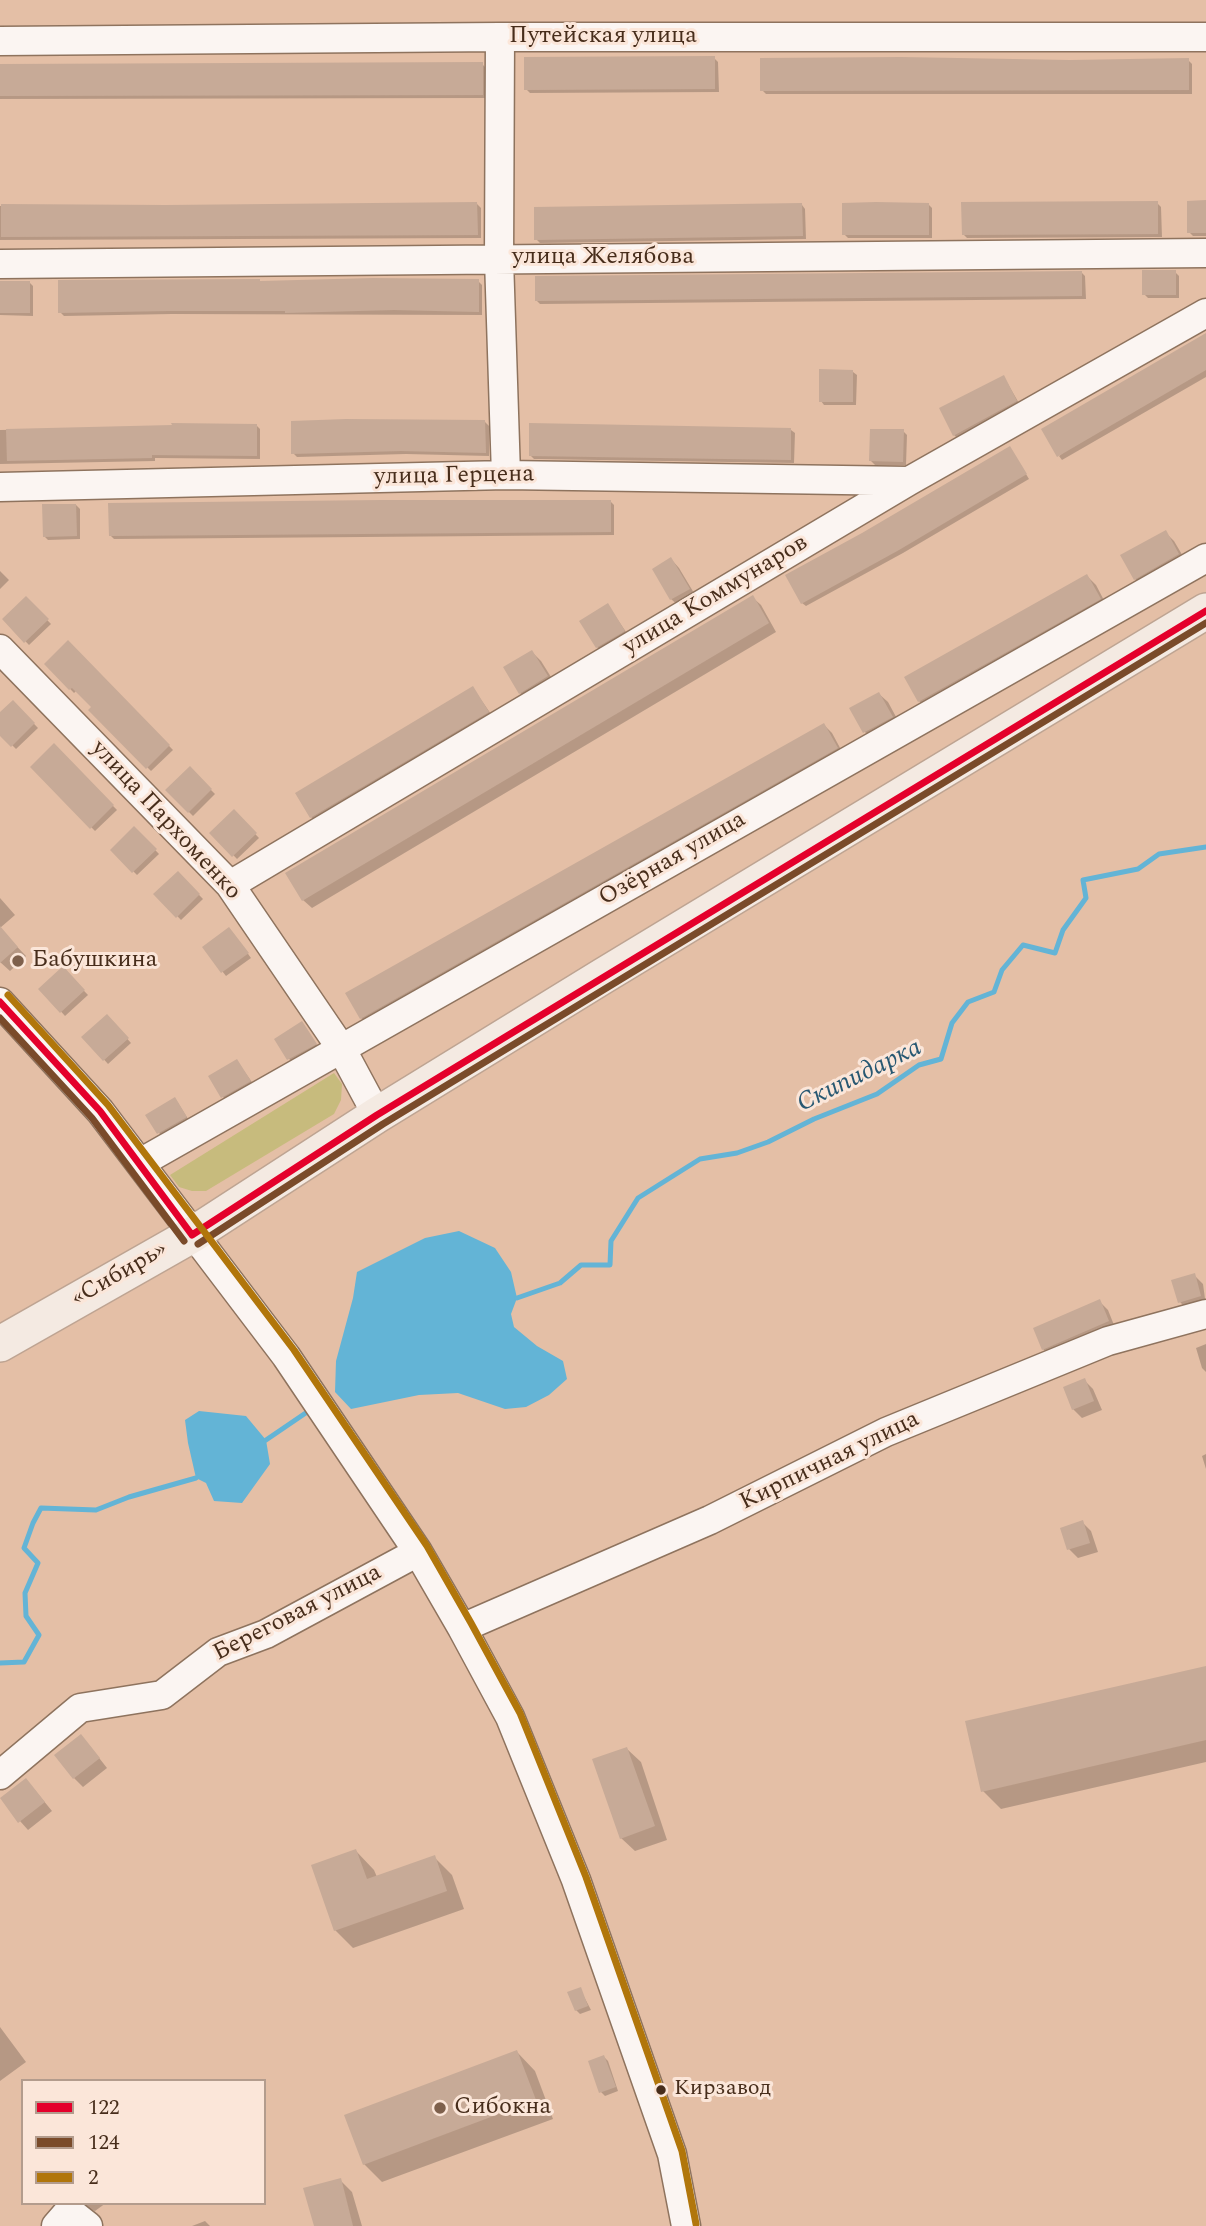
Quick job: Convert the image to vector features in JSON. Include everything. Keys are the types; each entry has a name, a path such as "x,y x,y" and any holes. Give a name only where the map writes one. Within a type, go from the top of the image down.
{"main road":[{"name":"«Сибирь»","path":"1,1341 192,1235 377,1115 1206,611"}],"street":[{"name":"Путейская улица","path":"0,41 500,37 1206,37"},
{"path":"500,37 499,259 506,475"},
{"name":"улица Желябова","path":"0,264 1206,253"},
{"name":"улица Коммунаров","path":"230,885 909,481 1206,313"},
{"name":"улица Герцена","path":"0,487 506,475 909,481"},
{"name":"Озёрная улица","path":"140,1163 1206,558"},
{"name":"улица Пархоменко","path":"0,649 230,885 341,1048 377,1115"},
{"path":"0,1002 100,1111 286,1356 418,1552 461,1628 510,1717 576,1880 672,2154 687,2226"},
{"name":"Кирпичная улица","path":"461,1628 710,1520 886,1432 1108,1341 1206,1314"},
{"name":"Береговая улица","path":"0,1775 80,1708 162,1695 218,1652 266,1634 418,1552"},
{"path":"56,2226 69,2211 88,2226"}],"shaded area":[{"path":"334,1073 342,1084 341,1100 334,1114 206,1191 179,1187 170,1175"}],"water":[{"path":"459,1231 495,1248 511,1272 517,1298 511,1314 514,1327 537,1346 563,1361 567,1379 549,1395 526,1407 505,1409 458,1393 419,1395 351,1409 335,1392 336,1361 357,1272 425,1238"},
{"path":"199,1411 246,1416 266,1440 270,1464 242,1503 214,1501 206,1483 196,1478 185,1420"}],"building":[{"path":"715,56 715,89 524,90 524,57"},
{"path":"760,58 1070,60 1189,58 1189,90 760,91"},
{"path":"483,62 483,95 0,96 0,64"},
{"path":"1206,200 1206,233 1187,233 1187,201"},
{"path":"1158,201 1158,234 962,235 961,202"},
{"path":"477,202 478,235 1,237 1,204"},
{"path":"802,203 803,236 534,240 534,207"},
{"path":"842,203 929,203 929,235 842,235"},
{"path":"1142,270 1176,270 1176,295 1142,295"},
{"path":"1082,271 1082,296 535,301 535,276"},
{"path":"479,279 479,312 394,310 58,313 58,280 260,281"},
{"path":"0,281 30,281 30,313 0,313"},
{"path":"1206,333 1206,370 1057,457 1041,429"},
{"path":"819,369 853,370 853,402 819,402"},
{"path":"1004,375 1017,401 953,436 939,408"},
{"path":"485,420 486,453 401,451 291,454 291,421"},
{"path":"171,423 257,424 257,456 152,455 152,458 7,461 6,429 172,425"},
{"path":"529,423 791,428 791,460 529,456"},
{"path":"870,429 904,429 903,462 869,461"},
{"path":"1010,446 1027,474 801,604 785,575"},
{"path":"611,500 611,532 109,536 108,503"},
{"path":"42,504 76,504 77,536 43,537"},
{"path":"1166,530 1179,554 1134,580 1120,555"},
{"path":"671,557 690,589 670,600 652,569"},
{"path":"1087,574 1101,599 918,702 904,677"},
{"path":"753,595 769,623 302,901 285,873"},
{"path":"26,596 49,619 24,643 2,619"},
{"path":"608,603 625,631 596,648 579,621"},
{"path":"68,640 170,745 146,769 88,710 91,707 72,688 69,690 44,664"},
{"path":"532,650 548,676 519,694 503,667"},
{"path":"473,686 489,712 310,818 295,793"},
{"path":"879,692 893,717 863,733 849,708"},
{"path":"13,700 35,723 11,747 0,736 0,712"},
{"path":"824,723 838,748 360,1019 345,993"},
{"path":"54,743 114,805 90,829 30,767"},
{"path":"190,766 212,789 188,813 165,790"},
{"path":"234,809 257,833 232,857 209,833"},
{"path":"134,826 157,849 132,873 110,850"},
{"path":"178,871 200,894 176,918 153,894"},
{"path":"0,926 18,947 0,963"},
{"path":"229,927 249,953 221,973 202,947"},
{"path":"63,966 85,990 60,1013 38,989"},
{"path":"107,1014 129,1038 103,1061 81,1037"},
{"path":"302,1021 317,1044 287,1060 274,1039"},
{"path":"237,1059 251,1081 221,1098 208,1076"},
{"path":"175,1097 187,1117 157,1134 145,1115"},
{"path":"1195,1273 1201,1296 1178,1303 1171,1280"},
{"path":"1100,1299 1109,1321 1042,1350 1033,1328"},
{"path":"1085,1378 1094,1401 1072,1410 1063,1387"},
{"path":"1083,1520 1090,1543 1067,1550 1060,1528"},
{"path":"1206,1666 1206,1740 981,1792 965,1721"},
{"path":"81,1734 100,1758 73,1779 54,1755"},
{"path":"627,1747 655,1826 620,1839 592,1759"},
{"path":"26,1778 45,1802 18,1823 0,1798"},
{"path":"356,1849 367,1879 435,1855 447,1891 334,1931 311,1865"},
{"path":"581,1987 588,2006 575,2011 567,1992"},
{"name":"Сибокна","path":"517,2050 536,2100 363,2165 344,2115"},
{"path":"604,2055 616,2087 599,2093 588,2061"},
{"path":"341,2178 353,2226 314,2226 303,2188"}],"waterway":[{"name":"Скипидарка","path":"517,1298 560,1283 581,1265 610,1265 611,1241 638,1198 700,1159 737,1153 768,1142 814,1119 877,1094 919,1065 941,1059 952,1023 968,1002 994,992 1002,970 1023,945 1055,953 1063,930 1086,898 1083,880 1138,869 1159,854 1206,847"},
{"name":"Скипидарка","path":"266,1440 313,1408"},
{"name":"Скипидарка","path":"0,1663 24,1662 39,1635 26,1616 25,1593 38,1563 24,1548 41,1508 96,1510 129,1497 196,1478"}],"transit line":[{"name":"122","path":"192,1235 377,1115 1206,611"},
{"name":"124","path":"198,1244 383,1124 1206,623"},
{"name":"2","path":"8,995 108,1105 294,1350 427,1546 471,1623 520,1713 586,1877 682,2151 696,2224"},
{"name":"122","path":"0,1002 100,1111 192,1235"},
{"name":"124","path":"0,1018 92,1118 184,1241"}],"place":[{"name":"Бабушкина","path":"18,961"},
{"name":"Кирзавод","path":"661,2090"},
{"name":"Сибокна","path":"440,2108"}]}
